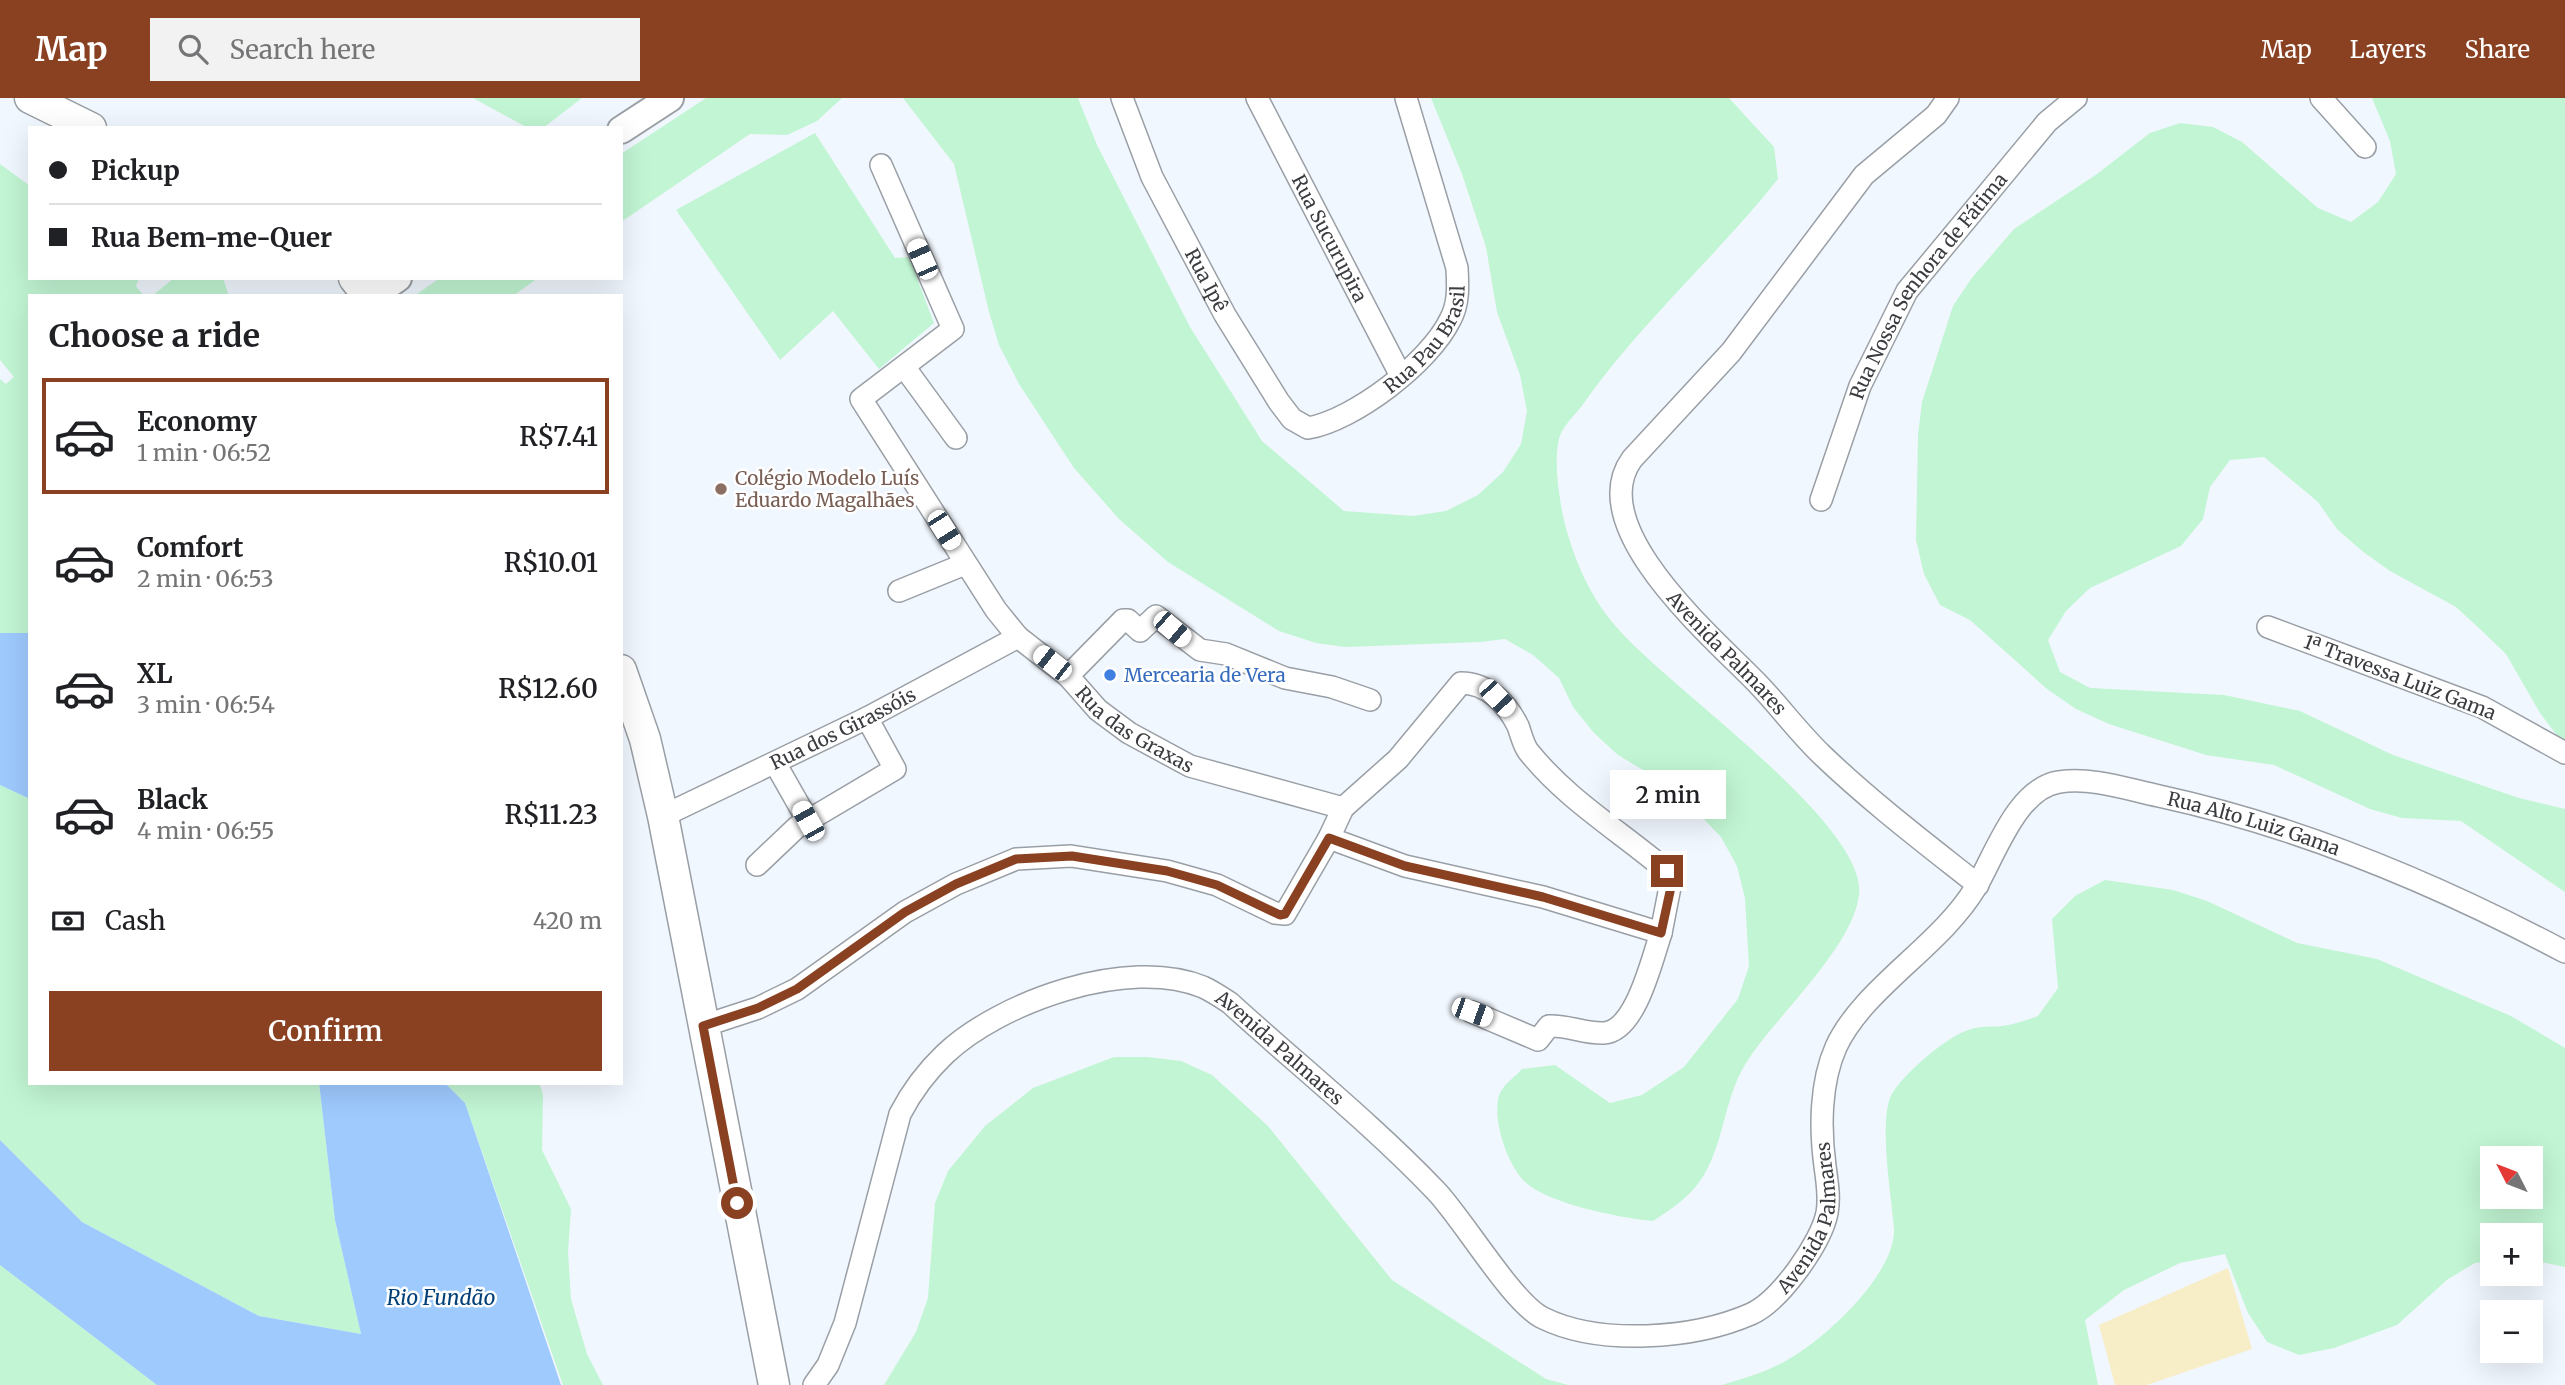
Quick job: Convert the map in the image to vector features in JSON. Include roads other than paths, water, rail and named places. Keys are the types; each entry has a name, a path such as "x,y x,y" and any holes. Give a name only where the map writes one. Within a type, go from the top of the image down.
{"main road":[{"path":"30,98 87,126"},
{"path":"356,280 368,294"},
{"path":"623,676 645,739 663,816 774,1385"}],"street":[{"path":"623,129 670,98"},
{"name":"Rua Ipê","path":"1122,98 1161,196 1225,315 1272,391 1292,419 1308,428 1326,425"},
{"name":"Rua Sucurupira","path":"1257,98 1401,376"},
{"name":"Rua Pau Brasil","path":"1326,425 1401,376 1433,345 1445,328 1458,294 1457,268 1406,98"},
{"name":"Avenida Palmares","path":"814,1385 828,1365 845,1323 900,1114 916,1084 946,1053 1008,1011 1096,982 1132,977 1169,978 1191,984 1230,1003 1438,1192 1519,1297 1540,1317 1570,1327 1630,1337 1698,1331 1755,1313 1773,1299 1811,1250 1824,1227 1829,1208 1823,1106 1830,1061 1838,1043 1881,990 1964,905 1978,885 1824,757 1660,583 1636,546 1622,493 1622,472 1731,352 1864,175 1936,115 1948,98"},
{"name":"Rua Nossa Senhora de Fátima","path":"1821,500 1860,386 1907,291 2048,122 2076,98"},
{"path":"2321,98 2365,147"},
{"name":"Rua das Graxas","path":"881,165 953,329 905,368 860,399 990,603 1018,637 1068,676 1098,710 1129,733 1190,766 1343,808"},
{"path":"373,294 395,280"},
{"path":"905,368 956,438"},
{"path":"899,590 965,564"},
{"path":"1068,676 1122,620 1128,620 1139,631 1156,616 1200,650 1226,654 1285,678 1332,687 1370,700"},
{"name":"1ª Travessa Luiz Gama","path":"2268,627 2482,707 2565,753"},
{"name":"Rua dos Girassóis","path":"663,816 867,718 1018,637"},
{"path":"703,1026 758,1008 797,989 905,912 956,884 1016,859 1072,856 1167,871 1217,885 1275,913 1285,914 1329,838 1343,808 1398,759 1461,683 1478,685 1497,698 1511,713 1528,751 1546,771 1595,817 1667,871 1671,887 1661,933 1631,1015 1621,1027 1607,1033 1549,1026 1538,1040 1472,1012"},
{"path":"757,865 808,821 895,769 867,718"},
{"path":"775,763 808,821"},
{"name":"Rua Alto Luiz Gama","path":"1978,885 2001,836 2039,789 2056,782 2096,781 2196,803 2285,830 2440,889 2565,952"},
{"path":"1329,838 1405,866 1555,900 1661,933"}],"water":[{"path":"0,633 28,633 28,798 0,785"},
{"name":"Rio Fundão","path":"319,1085 447,1085 465,1103 561,1385 157,1385 0,1265 0,1140 82,1222 259,1316 361,1334 335,1220"}],"place":[{"name":"Colégio Modelo Luís Eduardo Magalhães","path":"721,489"},
{"name":"Mercearia de Vera","path":"1110,675"}]}
